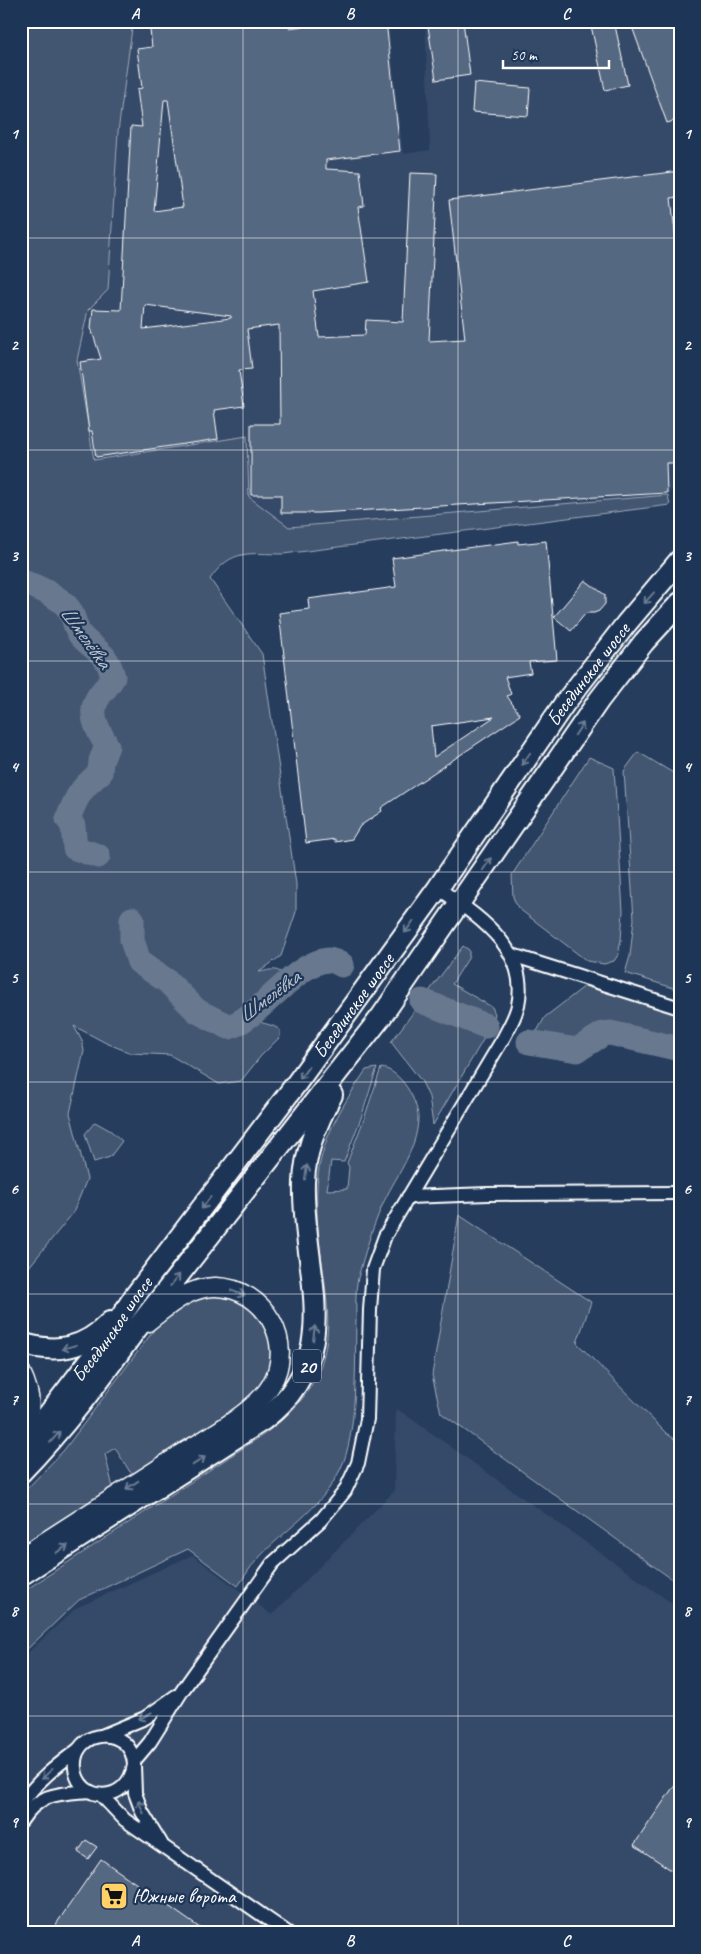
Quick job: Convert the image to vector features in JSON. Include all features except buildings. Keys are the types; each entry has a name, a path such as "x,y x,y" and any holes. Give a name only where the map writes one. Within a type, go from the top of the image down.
{"main road":[{"name":"Бесединское шоссе","path":"21,1446 40,1425 110,1334 134,1297 296,1084 438,888 564,704 626,624 680,560"},
{"name":"Бесединское шоссе","path":"21,1472 54,1438 97,1384 134,1332 374,1028 599,700 644,642 680,603"},
{"name":"20","path":"21,1575 263,1420 277,1409 296,1386 306,1370 316,1321 308,1250 304,1181 309,1148 322,1114 374,1028"},
{"path":"21,1343 57,1350 82,1343 103,1329 134,1297"}],"street":[{"path":"21,1821 29,1808 40,1799 58,1794 111,1794 124,1787 132,1775 134,1763 150,1742 182,1691 273,1563 321,1520 345,1491 358,1463 367,1419 373,1269 385,1236 504,1037 518,1007 521,988 512,955 478,918 438,888"},
{"path":"512,955 680,1008"},
{"path":"408,1197 488,1194 680,1193"},
{"path":"21,1557 228,1424 261,1398 277,1373 281,1348 275,1326 262,1306 241,1292 215,1287 189,1292 134,1332"},
{"path":"21,1372 27,1385 30,1408 21,1435"},
{"path":"21,1804 33,1787 79,1750 87,1741 145,1718 182,1691"},
{"path":"104,1735 112,1736 127,1745 134,1763 135,1792 142,1812 160,1844"},
{"path":"79,1750 75,1759 77,1777 95,1793 126,1820 288,1933"}],"shaded area":[{"path":"21,21 133,21 118,132 108,290 88,310 77,360 94,460 247,436 249,497 289,527 668,495 670,505 283,554 242,555 234,557 218,569 210,579 262,654 296,884 296,912 281,956 259,972 275,970 284,975 283,978 251,1007 258,1021 280,1030 280,1037 260,1057 241,1081 219,1084 170,1055 131,1053 106,1043 74,1026 82,1041 84,1051 70,1113 87,1179 73,1213 29,1267 21,1262"},
{"path":"133,21 388,21 403,154 430,150 425,21 680,21 680,478 668,495 289,527 249,497 247,436 94,460 77,360 88,310 108,290 118,132"},
{"path":"638,752 680,777 680,990 625,973 630,956 634,919 624,771"},
{"path":"589,757 614,768 623,911 618,955 614,961 604,964 587,961 518,908 513,897 512,875"},
{"path":"463,946 469,950 469,957 452,984 492,1007 495,1014 490,1028 433,1125 429,1097 422,1082 391,1042"},
{"path":"585,986 680,1014 680,1046 605,1029 581,1044 536,1033 545,1017"},
{"path":"377,1068 344,1162 331,1161 327,1190 347,1189 349,1167 347,1163 381,1068 395,1074 412,1096 418,1119 417,1131 409,1154 378,1215 358,1278 353,1418 346,1455 332,1485 312,1509 267,1549 238,1586 188,1549 79,1600 21,1655 21,1593 263,1435 296,1405 316,1376 326,1346 328,1315 317,1213 318,1175 325,1146 336,1120 366,1070"},
{"path":"95,1122 111,1131 122,1141 110,1157 94,1162 85,1134"},
{"path":"459,1215 591,1302 577,1343 666,1433 680,1443 680,1585 441,1413 432,1375"},
{"path":"202,1295 223,1295 239,1300 256,1311 268,1327 273,1368 249,1401 142,1474 130,1472 115,1448 105,1454 114,1492 21,1551 21,1495 64,1450 154,1330 178,1307"},
{"path":"396,1408 680,1609 680,1933 21,1933 21,1659 76,1608 192,1555 272,1615 394,1491"}],"waterway":[{"name":"Шмелёвка","path":"21,582 46,592 64,604 70,611 81,636 105,658 111,669 113,677 99,696 94,709 95,721 107,746 101,761 100,773 80,793 68,819 73,826 75,848 98,856"},
{"name":"Шмелёвка","path":"132,919 132,940 139,962 167,981 197,1011 229,1027 253,1013 303,970 316,963 328,960 342,965"},
{"name":"Шмелёвка","path":"422,1001 486,1026"},
{"name":"Шмелёвка","path":"529,1042 577,1050 603,1034 610,1033 680,1049"}],"place":[{"name":"Южные ворота","path":"114,1896"}]}
